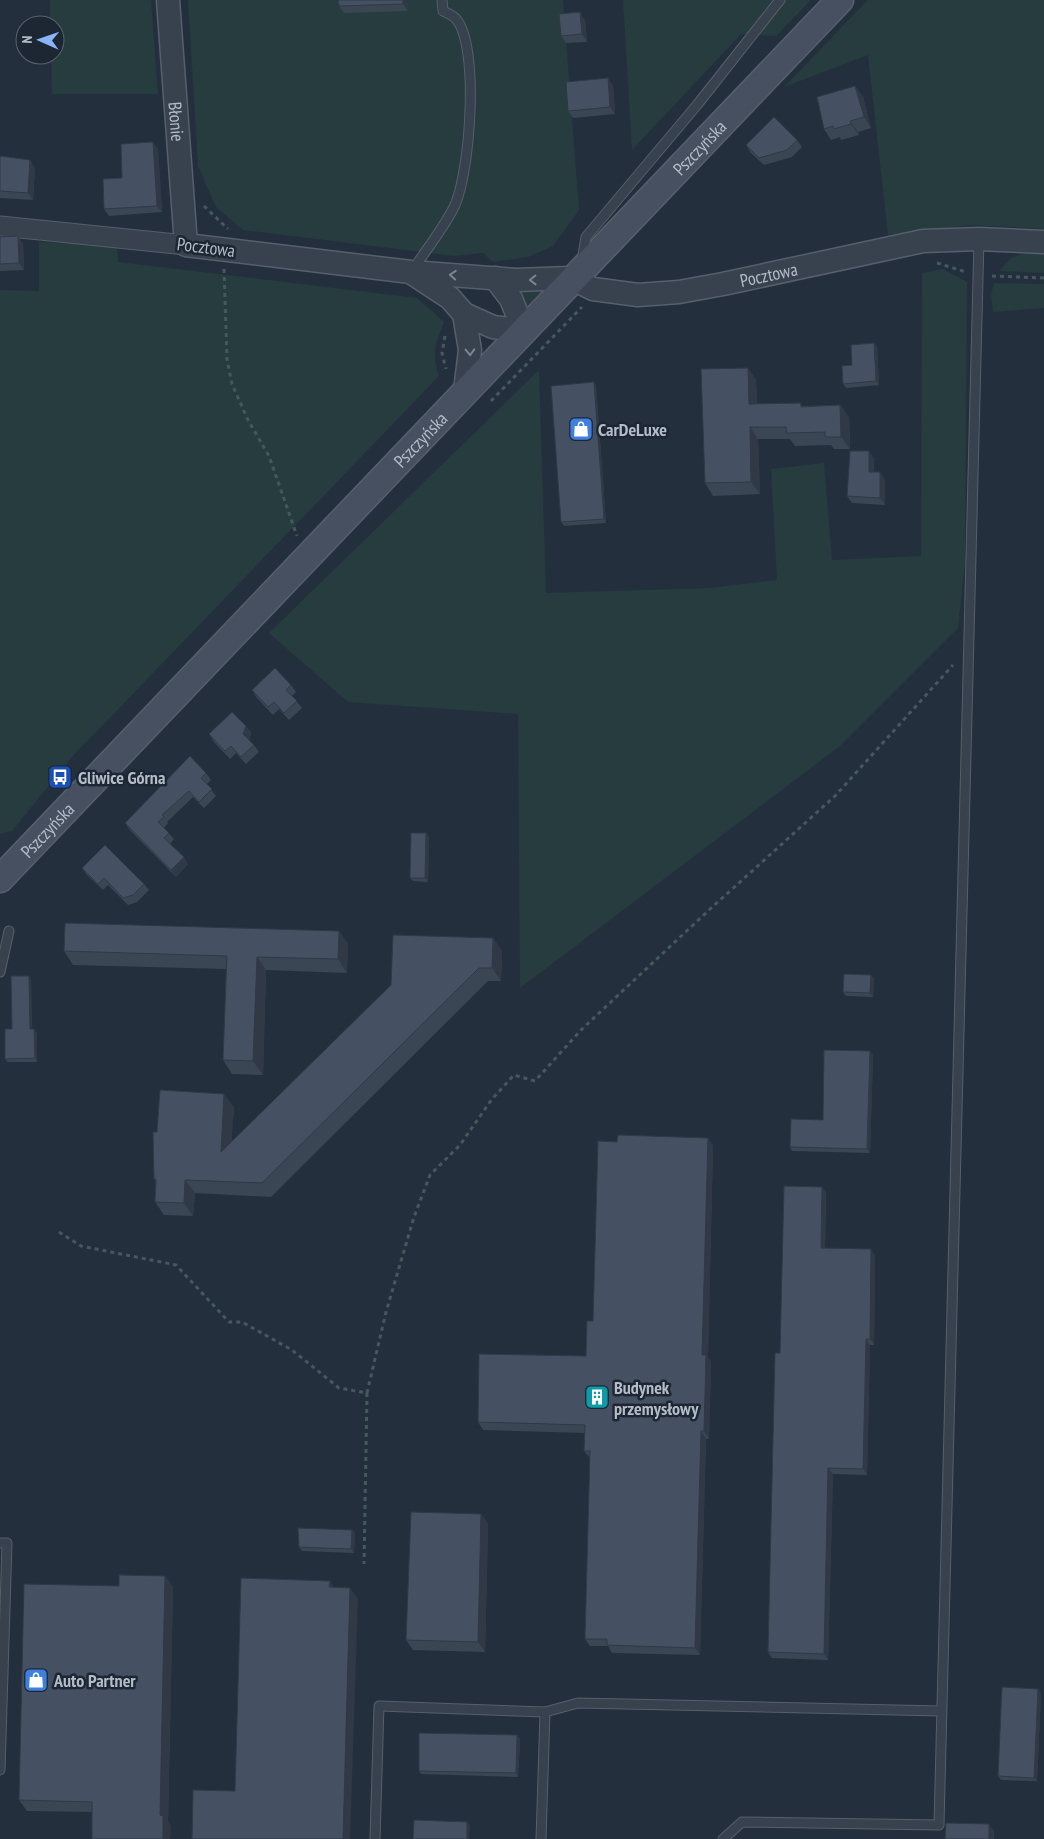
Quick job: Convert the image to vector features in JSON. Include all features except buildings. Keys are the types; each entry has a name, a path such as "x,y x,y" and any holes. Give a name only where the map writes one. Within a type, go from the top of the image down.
{"main road":[{"name":"Pszczyńska","path":"1,875 524,330 576,273 840,0"}],"street":[{"name":"Błonie","path":"168,0 186,245"},
{"name":"Pocztowa","path":"0,226 186,245 411,272 535,280 576,273 593,289 610,292 659,294 752,278 923,241 979,239 1044,242"},
{"name":"Pocztowa","path":"411,272 450,298 464,314 493,326 524,330"},
{"path":"495,278 512,299 524,330"},
{"path":"464,314 470,350 465,391"}],"lane":[{"path":"411,272 454,207 462,186 471,107 466,41 456,19 443,10 442,0"},
{"path":"576,273 586,237 697,105 780,0"},
{"path":"722,1839 742,1822 939,1825 952,1374 979,239"},
{"path":"0,972 9,931"},
{"path":"0,1543 7,1543 0,1770"},
{"path":"375,1839 379,1706 545,1712 578,1703 941,1711"},
{"path":"541,1839 545,1712"}],"path":[{"path":"202,202 218,221 235,235"},
{"path":"928,262 978,273 1044,278"},
{"path":"224,269 227,359 232,384 248,420 269,456 297,537"},
{"path":"489,402 582,307 587,306"},
{"path":"364,1564 367,1393 386,1312 414,1217 430,1175 460,1145 492,1099 514,1075 535,1081 581,1030 709,910 836,796 969,651"},
{"path":"59,1232 81,1246 176,1265 229,1322 242,1322 292,1350 339,1388 367,1393"}],"green space":[{"path":"50,0 151,0 158,94 52,94 51,65 65,65 65,15 50,15"},
{"path":"188,0 563,0 579,210 553,246 528,257 493,262 483,253 454,256 243,230 216,207 198,166"},
{"path":"623,0 811,0 776,36 741,34 632,150"},
{"path":"868,0 1044,0 1044,229 971,225 888,235 868,55 784,87"},
{"path":"39,242 117,246 118,262 417,298 444,322 435,355 439,376 73,756 12,831 0,834 0,290 39,291"},
{"path":"1027,252 1044,252 1044,273 999,271 1011,258"},
{"path":"943,269 967,282 965,563 958,628 840,746 520,988 518,714 348,702 269,633 539,370 546,593 709,588 777,580 771,469 824,463 832,560 921,556 922,273"},
{"path":"994,283 1044,284 1044,308 993,312 991,294"},
{"path":"514,288 545,288 525,308"}],"place":[{"name":"CarDeLuxe","path":"581,429"},
{"name":"Gliwice Górna","path":"60,777"},
{"name":"Budynek przemysłowy","path":"597,1397"},
{"name":"Auto Partner","path":"36,1680"}]}
